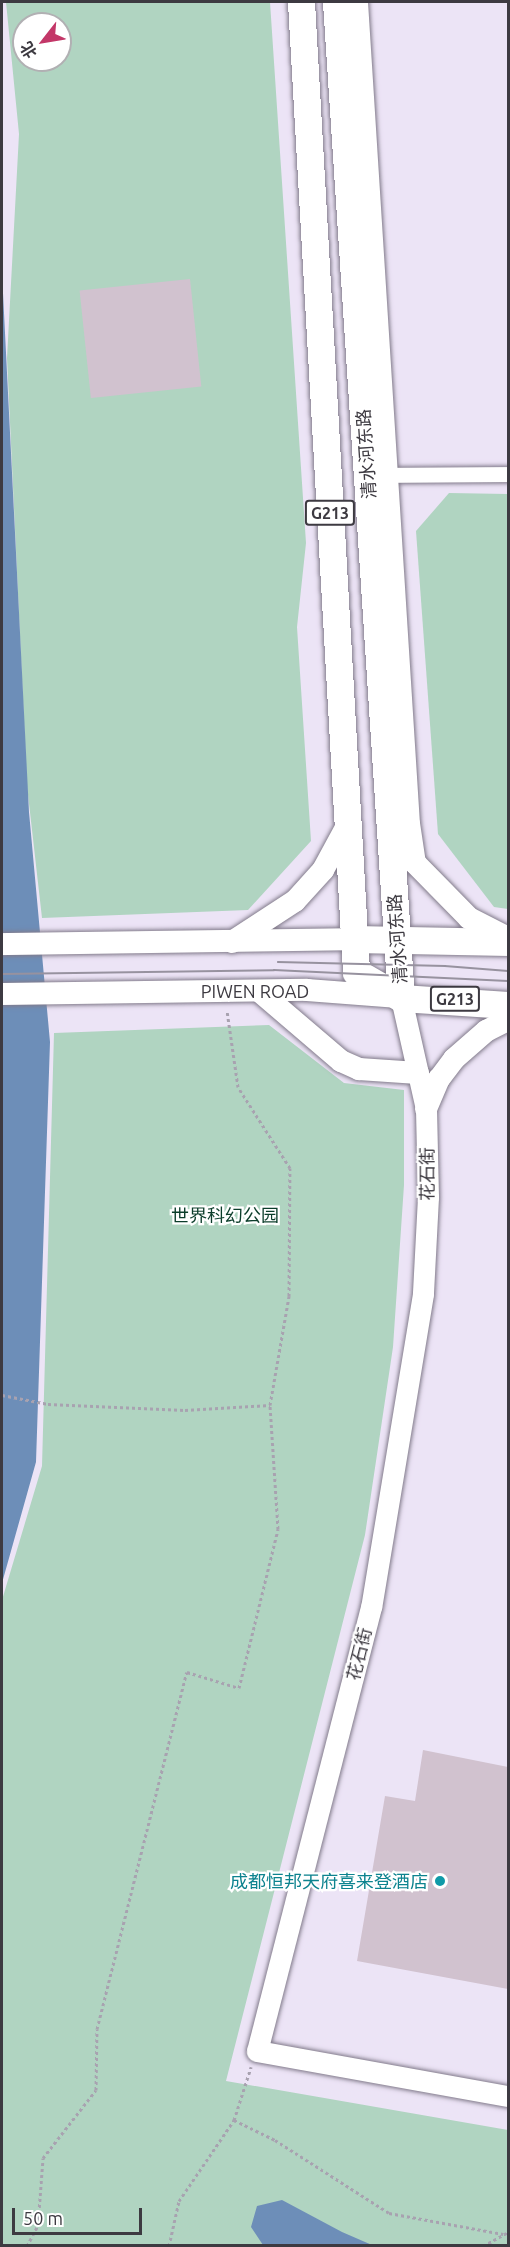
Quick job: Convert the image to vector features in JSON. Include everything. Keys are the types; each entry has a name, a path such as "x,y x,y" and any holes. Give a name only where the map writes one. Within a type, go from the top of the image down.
{"highway":[{"name":"清水河东路","path":"301,2 356,972 401,998"},
{"name":"清水河东路","path":"336,2 377,475 395,937 401,998"},
{"path":"354,939 395,937 508,940"},
{"name":"PIWEN ROAD","path":"401,998 508,1005"}],"main road":[{"path":"230,943 295,901 323,870 348,824"},
{"path":"392,832 415,863 469,918 508,940"},
{"path":"2,944 230,943 354,939"},
{"path":"259,991 341,1061 359,1069 418,1073"},
{"name":"PIWEN ROAD","path":"2,994 259,991 401,998"},
{"path":"426,1110 439,1079 454,1059 486,1031 508,1020"}],"street":[{"path":"357,2 377,475 409,823 415,863"},
{"path":"377,475 508,474"},
{"name":"花石街","path":"257,2050 371,1607 423,1294 428,1197 426,1110 401,998"},
{"path":"257,2050 508,2096"}],"path":[{"path":"27,2246 38,2225 43,2158 96,2090 97,2029 188,1672 239,1688 278,1529 270,1405 289,1296 290,1168 238,1087 224,991"},
{"path":"2,1395 48,1404 185,1410 270,1405"},
{"path":"169,2246 179,2200 234,2120 257,2050"},
{"path":"234,2120 275,2140 389,2213 503,2234"},
{"path":"483,2246 508,2232"}],"green space":[{"path":"6,2 270,2 306,543 297,627 311,841 248,910 42,918 27,786 7,358 19,134 13,72 72,72 72,12 12,12 12,63"},
{"path":"449,493 508,494 508,909 494,907 438,834 416,531"},
{"name":"世界科幻公园","path":"269,1025 344,1083 404,1090 404,1185 393,1347 365,1535 226,2081 508,2130 508,2245 2,2246 2,1600 42,1466 54,1033"}],"water":[{"path":"2,273 29,812 50,1042 36,1462 2,1583"},
{"path":"282,2200 372,2245 263,2245 251,2227 257,2206"}],"building":[{"path":"190,279 201,386 91,398 80,291"},
{"name":"成都恒邦天府喜来登酒店","path":"423,1750 508,1767 508,1989 357,1961 385,1796 415,1801"}],"tram line":[{"path":"278,962 445,966 508,971"},
{"path":"2,974 274,970 508,981"}],"place":[{"name":"成都恒邦天府喜来登酒店","path":"440,1881"}]}
